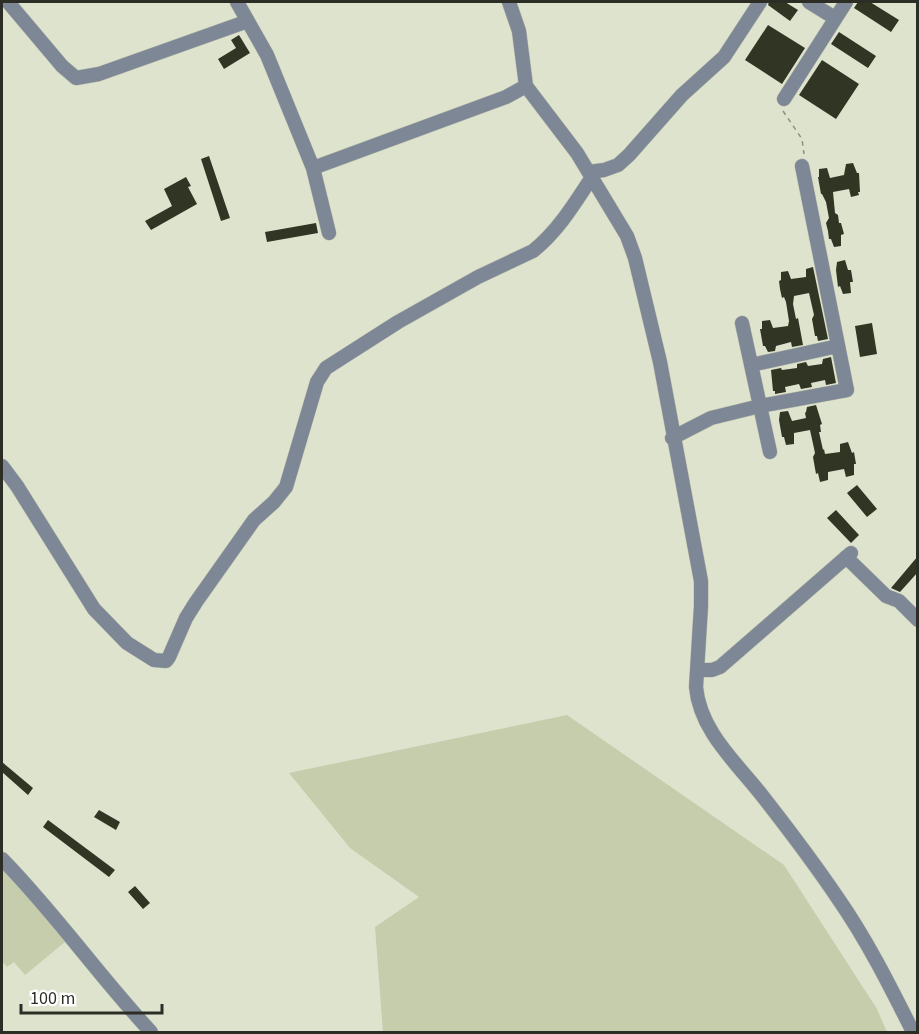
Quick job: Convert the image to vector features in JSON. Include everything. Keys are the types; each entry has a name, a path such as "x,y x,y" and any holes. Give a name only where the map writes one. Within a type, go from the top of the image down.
{"street":[{"path":"8,2 62,66 76,78 99,74 248,21"},
{"path":"237,2 267,55 313,168 329,233"},
{"path":"509,2 519,31 526,86 551,116 591,174 627,236 635,258 660,362 672,438 700,581 697,698 707,724 837,896 879,963 913,1032"},
{"path":"2,466 29,504 94,609 127,643 154,660 166,661 196,602 254,520 274,502 286,487 316,382 321,374 335,361 431,302 533,251 545,242 564,218 591,174 618,165 629,155 682,94 724,57 760,2"},
{"path":"809,2 835,18"},
{"path":"784,99 846,2"},
{"path":"313,168 506,97 526,86"},
{"path":"672,438 711,418 760,406 847,390 802,166"},
{"path":"742,323 770,452"},
{"path":"751,365 838,346"},
{"path":"697,670 720,667 848,555 886,596 899,601 918,620"},
{"path":"2,859 64,929 118,997 151,1032"}],"path":[{"path":"784,99 781,107 802,139 805,148 802,166"}],"green space":[{"path":"567,715 784,865 877,1009 887,1032 383,1032 375,927 419,897 350,848 289,773"},
{"path":"2,867 65,942 25,975 14,962 7,967 2,961"}],"building":[{"path":"769,2 785,2 798,10 790,21 768,5"},
{"path":"858,2 870,2 899,20 891,32 854,8"},
{"path":"768,25 805,48 782,84 745,60"},
{"path":"839,32 876,56 868,68 831,44"},
{"path":"239,35 250,53 224,69 218,59 236,48 231,40"},
{"path":"822,60 859,84 836,119 799,95"},
{"path":"209,156 230,218 221,221 201,159"},
{"path":"853,163 859,173 860,192 858,192 859,195 851,197 849,189 833,192 835,213 838,215 844,234 841,235 841,246 834,247 829,239 826,223 829,218 826,202 821,194 819,169 827,168 830,178 844,175 846,164"},
{"path":"186,177 191,186 188,187 197,204 151,230 145,221 172,206 164,189"},
{"path":"316,223 318,233 267,242 265,232"},
{"path":"845,260 848,270 851,270 853,282 850,282 851,293 843,294 840,286 838,287 836,270 837,262"},
{"path":"813,267 828,339 818,341 815,336 812,319 814,315 809,293 794,296 793,304 803,345 792,347 791,342 776,346 775,351 768,352 763,346 760,329 762,329 762,321 770,320 773,328 788,326 789,321 786,302 784,297 782,298 780,289 781,272 788,271 791,279 806,277 806,269"},
{"path":"872,323 877,354 860,357 855,326"},
{"path":"831,357 836,383 826,385 825,380 811,383 812,387 801,389 799,384 785,387 786,392 775,394 773,391 771,370 797,368 797,364 806,362 808,366 822,364 823,359"},
{"path":"816,405 822,424 820,425 821,432 819,432 825,454 840,452 840,444 848,442 852,453 854,452 856,464 854,464 854,475 846,477 844,469 828,472 828,480 820,482 818,473 816,474 813,457 815,453 810,430 794,433 794,444 786,445 782,437 780,412 788,411 792,421 806,418 807,407"},
{"path":"857,485 877,509 867,517 847,493"},
{"path":"836,510 859,535 851,543 827,518"},
{"path":"918,556 918,572 900,592 891,588"},
{"path":"2,762 33,788 28,795 2,772"},
{"path":"99,810 120,822 116,830 94,817"},
{"path":"48,820 115,870 109,877 43,827"},
{"path":"135,886 150,903 143,909 128,892"}]}
